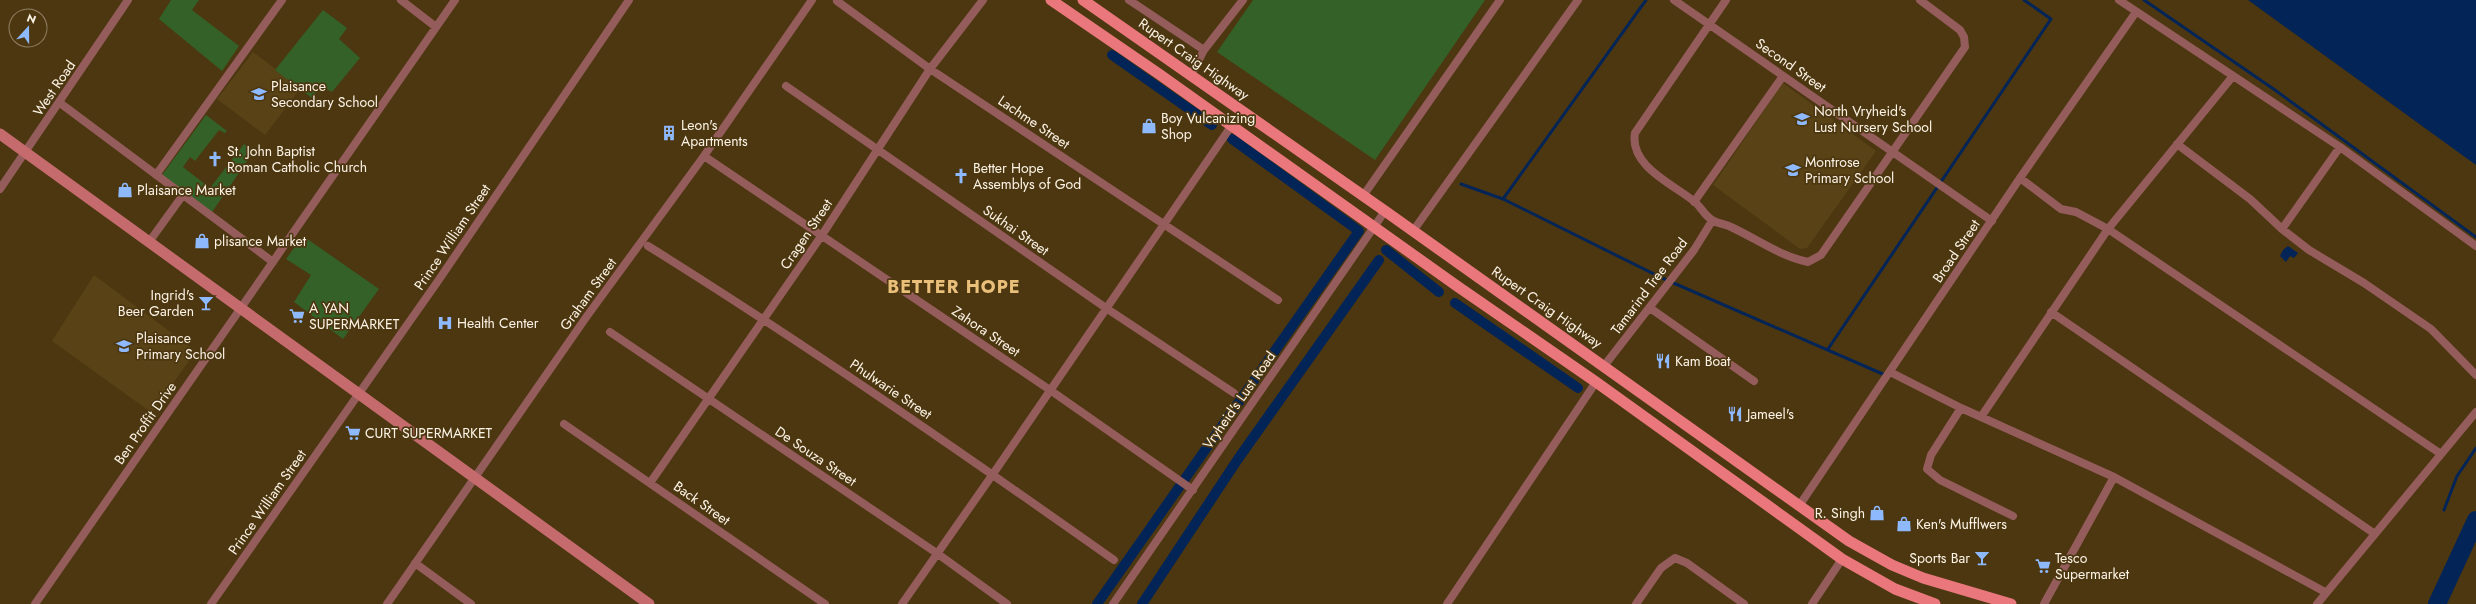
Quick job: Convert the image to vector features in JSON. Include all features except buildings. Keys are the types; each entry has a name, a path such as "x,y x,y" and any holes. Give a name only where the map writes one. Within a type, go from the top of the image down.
{"main road":[{"path":"1051,0 1232,125 1374,228 1596,382 1842,559 1895,589 1936,604"},
{"name":"Rupert Craig Highway","path":"1083,0 1385,211 1849,540 1892,565 1923,578 2011,604"},
{"path":"0,134 241,307 649,604"}],"street":[{"name":"West Road","path":"0,189 60,103 128,0"},
{"path":"156,175 282,0"},
{"path":"400,0 436,27"},
{"name":"Ben Proffit Drive","path":"34,604 455,0"},
{"name":"Prince William Street","path":"211,604 359,394 629,0"},
{"name":"Graham Street","path":"387,604 587,316 704,156 812,0"},
{"name":"Cragen Street","path":"650,483 707,398 822,235 930,69 983,0"},
{"path":"1129,0 1204,50"},
{"path":"1191,75 1204,50 1243,0"},
{"path":"1363,196 1500,0"},
{"path":"1413,231 1578,0"},
{"name":"Second Street","path":"1674,0 1992,221"},
{"path":"1726,0 1635,133 1633,143 1636,152 1653,170 1694,202 1712,221 1731,226 1789,257 1808,262 1816,259 1894,152 1966,43 1960,30 1954,24 1920,0"},
{"path":"2119,0 2340,147 2476,246"},
{"name":"Lachme Street","path":"837,1 930,69 1278,300"},
{"name":"Broad Street","path":"1799,506 2020,178 2136,12"},
{"path":"1694,202 1783,76"},
{"path":"1981,416 2108,229 2233,76"},
{"name":"Sukhai Street","path":"786,86 1106,308 1234,393"},
{"path":"60,103 273,262"},
{"path":"902,604 994,474 1163,223 1232,125"},
{"path":"2177,144 2250,199 2282,229 2309,250 2416,318 2442,339 2476,375"},
{"path":"2282,229 2340,147"},
{"name":"Zahora Street","path":"704,156 1050,390 1191,489"},
{"path":"2020,178 2061,209 2076,212 2108,229 2441,454"},
{"path":"149,242 183,195"},
{"name":"Vryheid's Lust Road","path":"1113,604 1191,489 1385,211"},
{"name":"Tamarind Tree Road","path":"1604,366 1664,290 1712,221"},
{"name":"Phulwarie Street","path":"648,246 763,318 994,474 1114,560"},
{"path":"1650,308 1754,381"},
{"path":"2051,312 2375,534"},
{"name":"De Souza Street","path":"610,332 938,554 1007,604"},
{"path":"1890,372 1961,408 2114,477 2325,592"},
{"path":"1446,604 1596,382"},
{"path":"1961,408 1931,456 1927,470 1940,480 2013,516"},
{"path":"2317,604 2325,592 2476,412"},
{"name":"Back Street","path":"564,424 825,604"},
{"path":"2044,604 2114,477"},
{"path":"1636,604 1661,568 1675,558 1687,563 1744,604"},
{"path":"1812,604 1842,559"},
{"path":"415,563 471,604"}],"shaded area":[{"name":"Plaisance Secondary School","path":"253,52 301,88 265,135 217,99"},
{"name":"Montrose Primary School","path":"1783,83 1876,151 1807,248 1800,249 1713,185"},
{"name":"Plaisance Primary School","path":"94,275 196,351 152,413 52,341"}],"green space":[{"path":"171,0 199,0 192,10 239,46 222,71 159,19"},
{"path":"1253,0 1485,0 1375,160 1217,52"},
{"path":"323,10 347,28 339,39 360,58 332,92 321,86 312,98 275,70"},
{"path":"206,115 227,131 225,133 219,130 195,161 190,157 183,167 210,188 244,144 254,151 212,212 162,175"},
{"path":"303,236 379,289 343,339 294,302 311,275 286,259"}],"water":[{"path":"2248,0 2476,0 2476,165"},
{"path":"2288,246 2298,253 2294,258 2290,256 2286,262 2280,256 2283,250"}],"waterway":[{"path":"1646,0 1503,199 1662,278 1885,375"},
{"path":"1828,349 2051,19 2024,0"},
{"path":"2144,0 2275,90 2476,237"},
{"path":"1112,55 1212,125"},
{"path":"1097,604 1359,231 1232,139"},
{"path":"1461,184 1503,199"},
{"path":"1386,250 1439,292"},
{"path":"1142,604 1238,459 1379,260"},
{"path":"1455,303 1578,388"},
{"path":"2444,510 2457,476 2476,448"},
{"path":"2437,604 2476,520"}],"place":[{"name":"Plaisance Secondary School","path":"259,94"},
{"name":"North Vryheid's Lust Nursery School","path":"1802,119"},
{"name":"Boy Vulcanizing Shop","path":"1149,126"},
{"name":"Leon's Apartments","path":"669,133"},
{"name":"St. John Baptist Roman Catholic Church","path":"215,159"},
{"name":"Montrose Primary School","path":"1793,170"},
{"name":"Better Hope Assemblys of God","path":"961,176"},
{"name":"Plaisance Market","path":"125,190"},
{"name":"plisance Market","path":"202,241"},
{"name":"Ingrid's Beer Garden","path":"206,303"},
{"name":"A YAN SUPERMARKET","path":"297,316"},
{"name":"Health Center","path":"445,323"},
{"name":"Plaisance Primary School","path":"124,346"},
{"name":"Kam Boat","path":"1663,361"},
{"name":"Jameel's","path":"1735,414"},
{"name":"CURT SUPERMARKET","path":"353,433"},
{"name":"R. Singh","path":"1877,513"},
{"name":"Ken's Mufflwers","path":"1904,524"},
{"name":"Sports Bar","path":"1982,558"},
{"name":"Tesco Supermarket","path":"2043,566"}],"district":[{"name":"BETTER HOPE","path":"954,287"}]}
